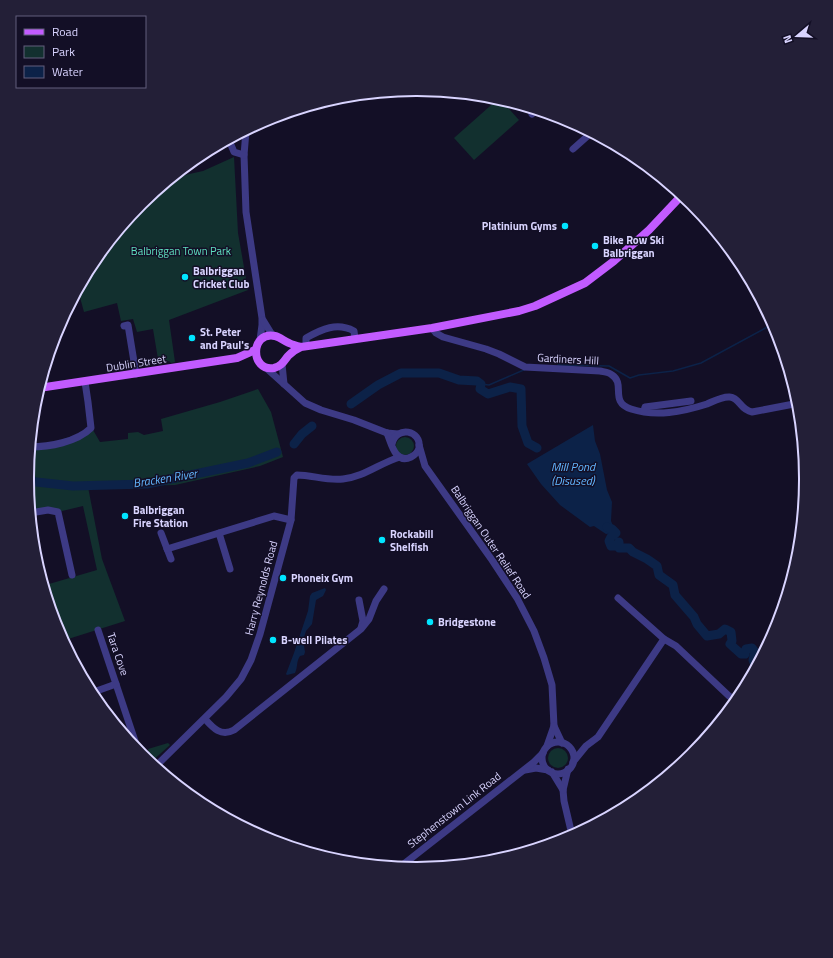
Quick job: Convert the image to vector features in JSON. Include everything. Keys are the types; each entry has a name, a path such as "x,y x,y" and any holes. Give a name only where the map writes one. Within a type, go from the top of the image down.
{"main road":[{"path":"303,347 274,336 264,337 260,340 256,350 256,355 263,365 274,368 284,361 294,350 303,347 432,328 519,311 585,283 614,261 643,235 678,200"},
{"path":"282,340 287,348 284,361"},
{"name":"Dublin Street","path":"45,387 236,358 256,350"},
{"name":"Dublin Street","path":"236,358 263,365"}],"street":[{"path":"246,137 244,155 246,212 262,318 260,340"},
{"path":"573,150 587,137"},
{"path":"231,145 234,152 244,155"},
{"path":"262,318 274,336"},
{"path":"124,326 128,325 136,374"},
{"path":"303,347 306,338 328,327 350,329 354,331 355,339"},
{"name":"Gardiners Hill","path":"432,328 436,333 443,337 486,349 527,368 593,370 610,374 617,381 619,401 631,409 657,413 671,412 706,404 729,396 738,401 747,411 752,412 792,404"},
{"path":"284,361 284,384"},
{"path":"263,365 295,395 310,406 387,432 398,434 406,432 414,434 419,445 416,453 409,458 396,455 387,432"},
{"path":"36,446 59,443 89,430 91,425 85,382"},
{"path":"644,411 645,407 691,401"},
{"path":"388,461 395,437 398,434"},
{"name":"Balbriggan Outer Relief Road","path":"419,445 425,466 492,560 517,598 534,631 552,685 554,726 545,749"},
{"name":"Harry Reynolds Road","path":"160,763 205,719 236,686 251,660 260,634 291,520 294,478 297,475 304,475 328,479 343,479 371,471 388,461 400,457"},
{"name":"Balbriggan Outer Relief Road","path":"409,458 425,466"},
{"path":"36,512 48,510 58,512 72,575"},
{"path":"167,549 274,516 291,520"},
{"path":"161,533 171,559"},
{"path":"219,533 230,569"},
{"path":"205,719 215,730 219,732 229,733 234,730 360,630 369,619 376,600 384,589"},
{"path":"618,598 664,639 676,646 731,697"},
{"path":"359,600 364,620 360,630"},
{"name":"Tara Cove","path":"98,630 133,735"},
{"path":"571,829 563,790 568,770 586,746 598,737 664,639"},
{"name":"Tara Cove","path":"97,691 116,684"},
{"name":"Balbriggan Outer Relief Road","path":"554,726 565,744"},
{"path":"563,790 543,762 545,749 555,742 586,746"},
{"path":"565,744 573,753 573,762"},
{"name":"Stephenstown Link Road","path":"407,862 534,762 545,749"},
{"path":"522,771 536,768 560,773 568,770"}],"green space":[{"path":"492,104 509,108 519,120 474,160 454,138"},
{"name":"Balbriggan Town Park","path":"234,157 238,233 248,290 169,320 175,362 171,363 169,361 159,365 153,329 137,332 133,319 121,321 117,303 84,312 80,297 98,266 129,227 146,209 164,191 185,175 203,171"},
{"path":"258,389 271,412 283,457 260,466 175,485 88,487 102,559 125,621 69,639 55,603 49,584 97,570 83,506 58,512 36,513 34,479 36,447 93,430 100,442 128,439 128,433 138,432 144,435 163,431 161,419"},
{"path":"405,437 411,440 414,446 411,452 405,455 399,452 396,446 399,440"},
{"path":"168,743 170,745 155,758 148,749"},
{"path":"558,748 565,751 568,758 565,765 558,768 551,765 548,758 551,751"}],"water":[{"name":"Mill Pond (Disused)","path":"593,425 595,441 600,454 607,490 612,502 611,521 616,533 606,534 594,526 590,527 560,505 541,484 527,464"},
{"path":"325,588 326,590 323,596 316,600 312,624 306,631 303,640 304,655 300,656 297,662 295,673 287,675 286,674 308,611 310,596 312,593"}],"waterway":[{"path":"558,365 609,366 630,378 639,375 673,371 701,363 767,327"},
{"path":"481,384 489,385 526,369"},
{"name":"Bracken River","path":"351,404 378,385 401,373 439,373 459,380 477,381 481,384 480,389 488,394 510,387 521,389 522,426 528,443 537,448"},
{"name":"Bracken River","path":"294,444 302,434 312,426"},
{"name":"Bracken River","path":"34,482 73,486 147,484 248,463 277,452"},
{"name":"Bracken River","path":"607,527 616,533 609,541 611,546 616,546 619,542 619,548 629,548 633,552 657,566 659,575 673,585 675,595 694,617 697,624 707,636 719,634 725,629 731,632 732,641 730,644 741,654 745,654 746,649 752,648 755,652 753,660"}],"place":[{"name":"Platinium Gyms","path":"565,226"},
{"name":"Bike Row Ski Balbriggan","path":"595,246"},
{"name":"Balbriggan Cricket Club","path":"185,277"},
{"name":"St. Peter and Paul's","path":"192,338"},
{"name":"Balbriggan Fire Station","path":"125,516"},
{"name":"Rockabill Shelfish","path":"382,540"},
{"name":"Phoneix Gym","path":"283,578"},
{"name":"Bridgestone","path":"430,622"},
{"name":"B-well Pilates","path":"273,640"}]}
